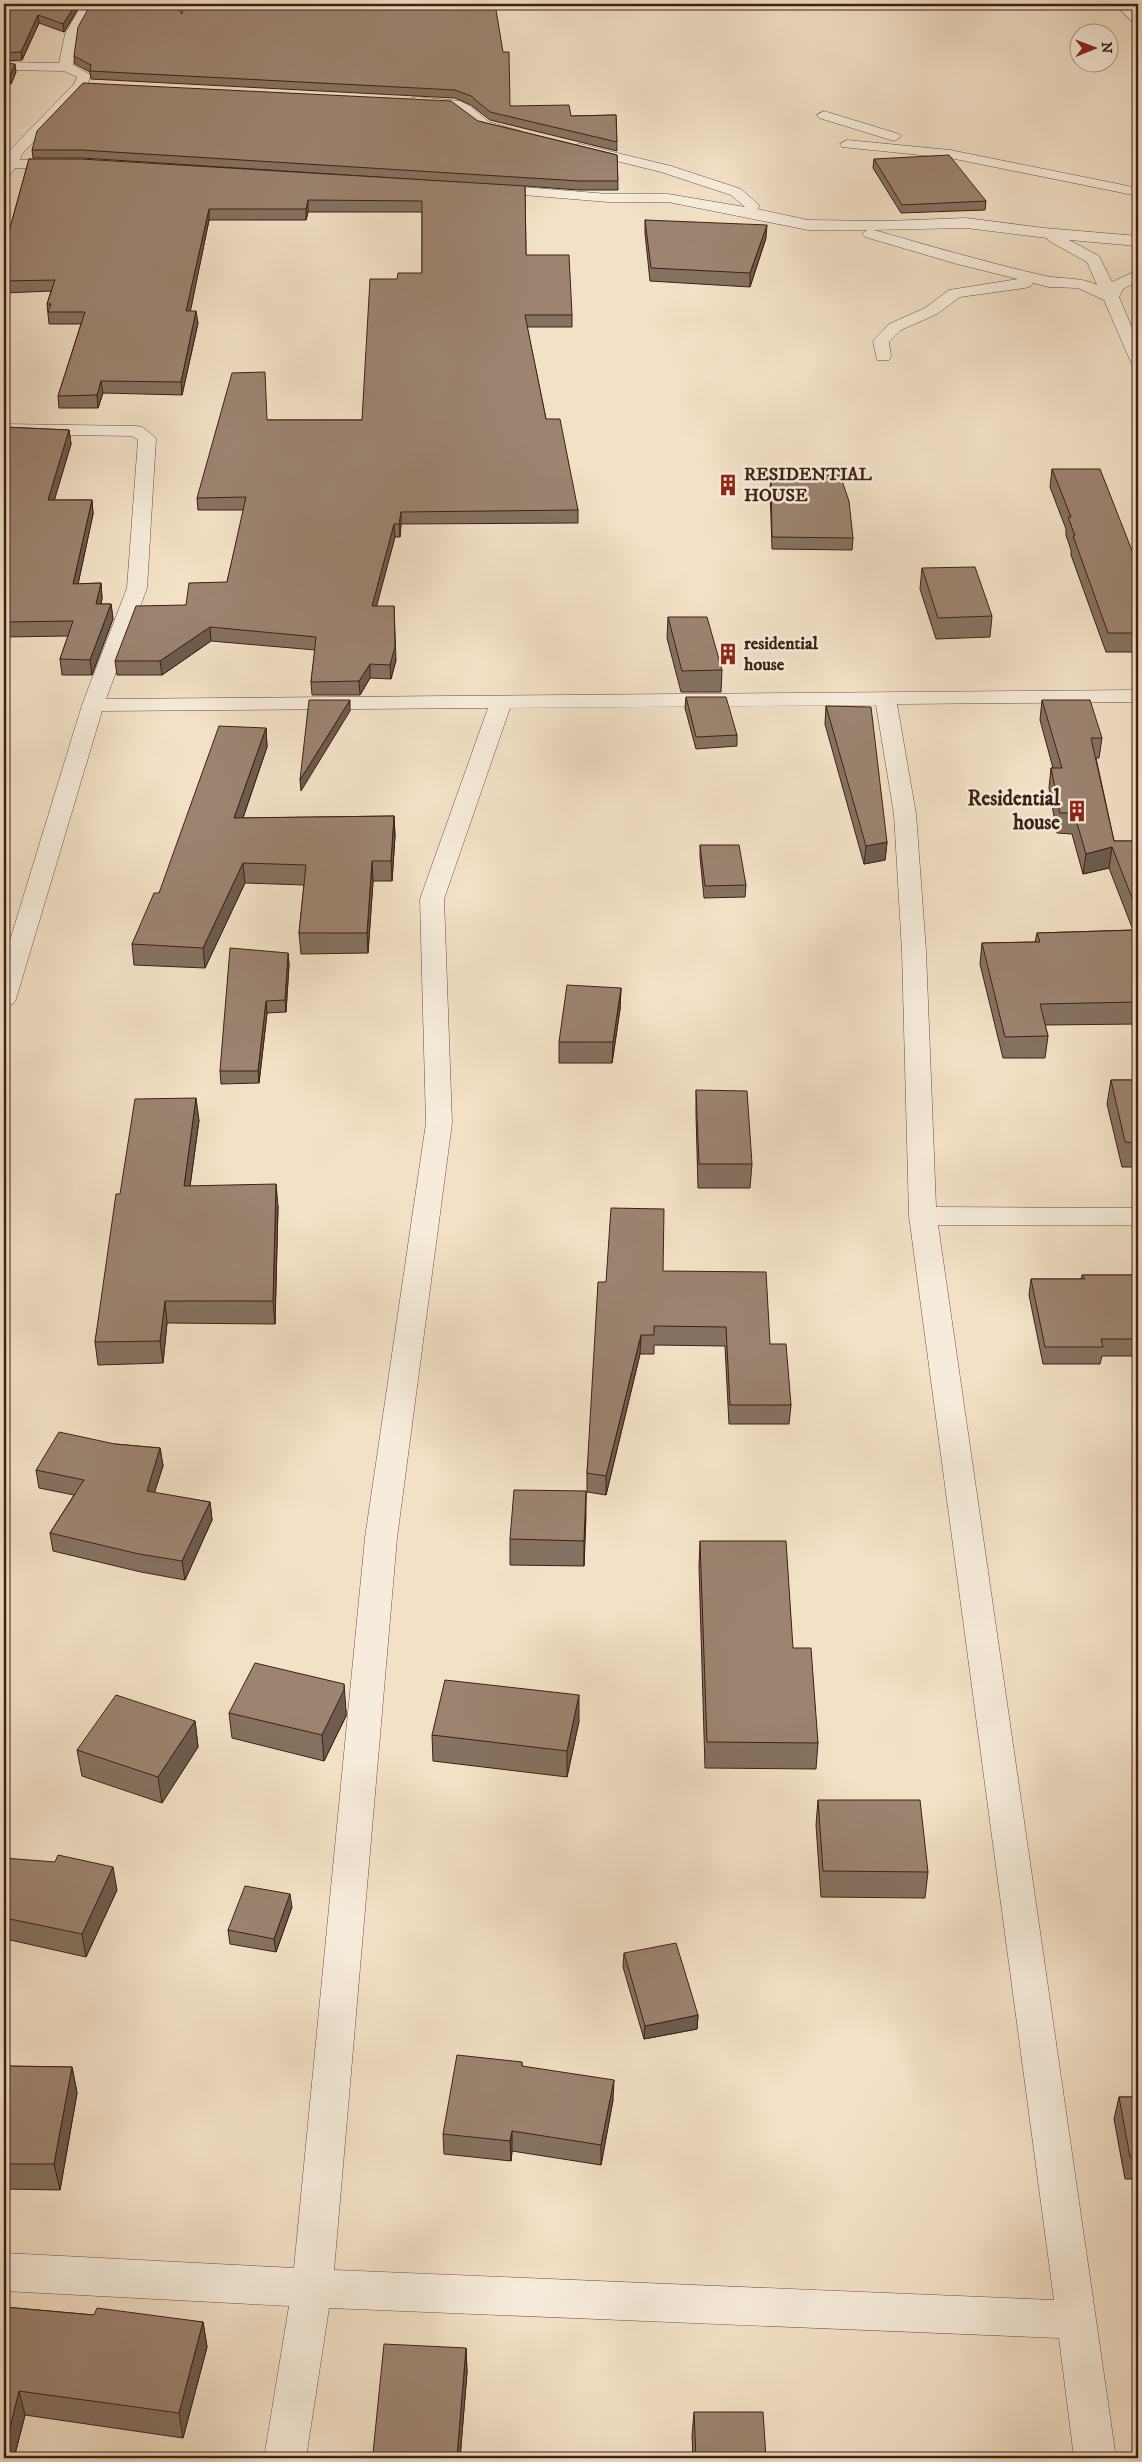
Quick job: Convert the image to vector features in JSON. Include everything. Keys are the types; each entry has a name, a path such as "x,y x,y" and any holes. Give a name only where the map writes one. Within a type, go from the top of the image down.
{"street":[{"path":"66,67 64,54 76,20 88,4"},
{"path":"1120,4 1138,20"},
{"path":"4,66 66,67 84,75 80,85 15,153 7,168"},
{"path":"80,85 99,86"},
{"path":"401,101 455,104 465,109 484,125 533,138"},
{"path":"824,115 950,154 1138,192"},
{"path":"4,142 25,143"},
{"path":"847,144 950,154"},
{"path":"569,145 666,169 736,192 764,215"},
{"path":"7,168 82,164"},
{"path":"468,187 608,198 668,198 808,225 848,226 966,223 1044,233 1138,240"},
{"path":"848,226 962,260 1049,282 1081,283 1111,297"},
{"path":"1044,233 1094,259 1138,360"},
{"path":"1111,297 1117,286 1137,274"},
{"path":"883,356 881,341 895,328 930,311 955,293 990,286 1137,274"},
{"path":"4,429 136,431 147,438 137,588 92,705 4,999"},
{"path":"92,705 1138,696"},
{"path":"885,698 905,814 914,951 923,1216 1095,2458"},
{"path":"285,2458 312,2288 381,1538 438,1123 432,899 501,702"},
{"path":"923,1216 1138,1216"},
{"path":"4,2272 312,2288 1077,2320"}],"building":[{"path":"4,4 76,4 63,24 38,15 21,52 4,53"},
{"path":"91,4 175,4 182,14 182,4 495,4 503,52 509,52 510,106 569,105 571,116 616,115 617,142 490,112 471,96 455,90 90,71 91,65 74,56 78,27"},
{"path":"4,63 15,64 10,76 4,76"},
{"path":"83,83 451,101 478,121 617,155 618,181 579,181 81,150 32,150 37,131"},
{"path":"949,155 986,201 902,205 874,159"},
{"path":"29,159 81,159 525,186 526,255 569,255 572,315 525,315 546,419 560,419 578,510 401,512 399,524 394,524 372,606 394,606 395,647 390,665 370,664 359,681 311,682 316,637 210,627 160,661 115,661 136,606 186,605 189,583 227,582 246,497 197,498 232,373 265,372 267,420 362,420 370,279 397,279 398,273 422,273 422,201 308,200 306,209 209,209 186,311 196,311 181,382 101,381 97,395 58,396 85,312 48,312 51,304 47,304 55,280 4,281 4,250"},
{"path":"645,220 767,225 750,273 651,268"},
{"path":"4,427 69,430 48,500 92,500 73,584 101,583 96,604 111,604 90,660 60,659 73,621 4,622"},
{"path":"1052,469 1100,469 1138,566 1138,633 1108,633 1073,536 1075,536 1068,517 1071,517"},
{"path":"840,475 849,501 853,538 772,537 771,476"},
{"path":"975,567 992,616 938,618 922,568"},
{"path":"668,617 707,617 722,670 682,671"},
{"path":"686,697 726,697 737,735 696,737"},
{"path":"309,700 350,700 300,780"},
{"path":"1042,700 1090,700 1102,738 1091,738 1114,841 1138,841 1138,913 1112,847 1086,854 1074,813 1060,813 1051,768 1062,768"},
{"path":"826,706 871,707 887,842 866,846"},
{"path":"219,726 266,728 234,818 394,816 391,861 372,861 367,933 299,933 306,865 243,863 203,948 132,944 154,893 159,893"},
{"path":"700,845 739,845 746,885 705,886"},
{"path":"1138,930 1138,1002 1040,1004 1048,1036 1005,1037 982,943 1040,942 1037,933"},
{"path":"230,948 288,953 285,1000 266,1001 258,1071 220,1071"},
{"path":"567,985 621,988 613,1042 559,1042"},
{"path":"1111,1080 1138,1080 1138,1143 1125,1142"},
{"path":"696,1090 747,1091 752,1164 699,1164"},
{"path":"196,1098 184,1186 276,1184 273,1301 165,1301 160,1341 95,1342 116,1194 120,1194 135,1099"},
{"path":"611,1208 664,1209 663,1271 766,1272 770,1344 786,1344 791,1405 730,1405 726,1327 654,1326 654,1335 641,1335 606,1476 587,1473 598,1282 606,1282"},
{"path":"1082,1275 1138,1275 1138,1339 1101,1339 1103,1347 1045,1347 1031,1279 1085,1279"},
{"path":"1135,1418 1138,1418 1138,1430"},
{"path":"59,1432 115,1444 160,1448 147,1491 210,1502 182,1561 139,1554 50,1533 84,1480 36,1470"},
{"path":"514,1490 586,1491 584,1541 510,1539"},
{"path":"700,1541 786,1541 793,1648 811,1648 818,1743 707,1742"},
{"path":"255,1663 344,1684 344,1690 322,1735 229,1713"},
{"path":"445,1680 579,1695 567,1751 432,1735"},
{"path":"116,1695 195,1721 158,1777 77,1750"},
{"path":"818,1800 920,1800 928,1872 823,1871"},
{"path":"58,1855 113,1867 82,1934 5,1918 4,1922 4,1858 55,1862"},
{"path":"245,1886 290,1894 274,1939 228,1930"},
{"path":"676,1943 698,2015 645,2026 624,1953"},
{"path":"457,2055 522,2062 522,2066 614,2080 601,2145 512,2131 510,2141 443,2134"},
{"path":"4,2066 72,2067 54,2164 4,2164"},
{"path":"1119,2097 1138,2097 1138,2157 1130,2157"},
{"path":"4,2307 94,2315 97,2308 203,2322 179,2413 19,2391 4,2451"},
{"path":"384,2344 466,2348 457,2457 373,2453"},
{"path":"694,2412 763,2412 766,2458 696,2458"}],"place":[{"name":"RESIDENTIAL HOUSE","path":"728,485"},
{"name":"residential house","path":"728,654"},
{"name":"Residential house","path":"1077,811"}]}
